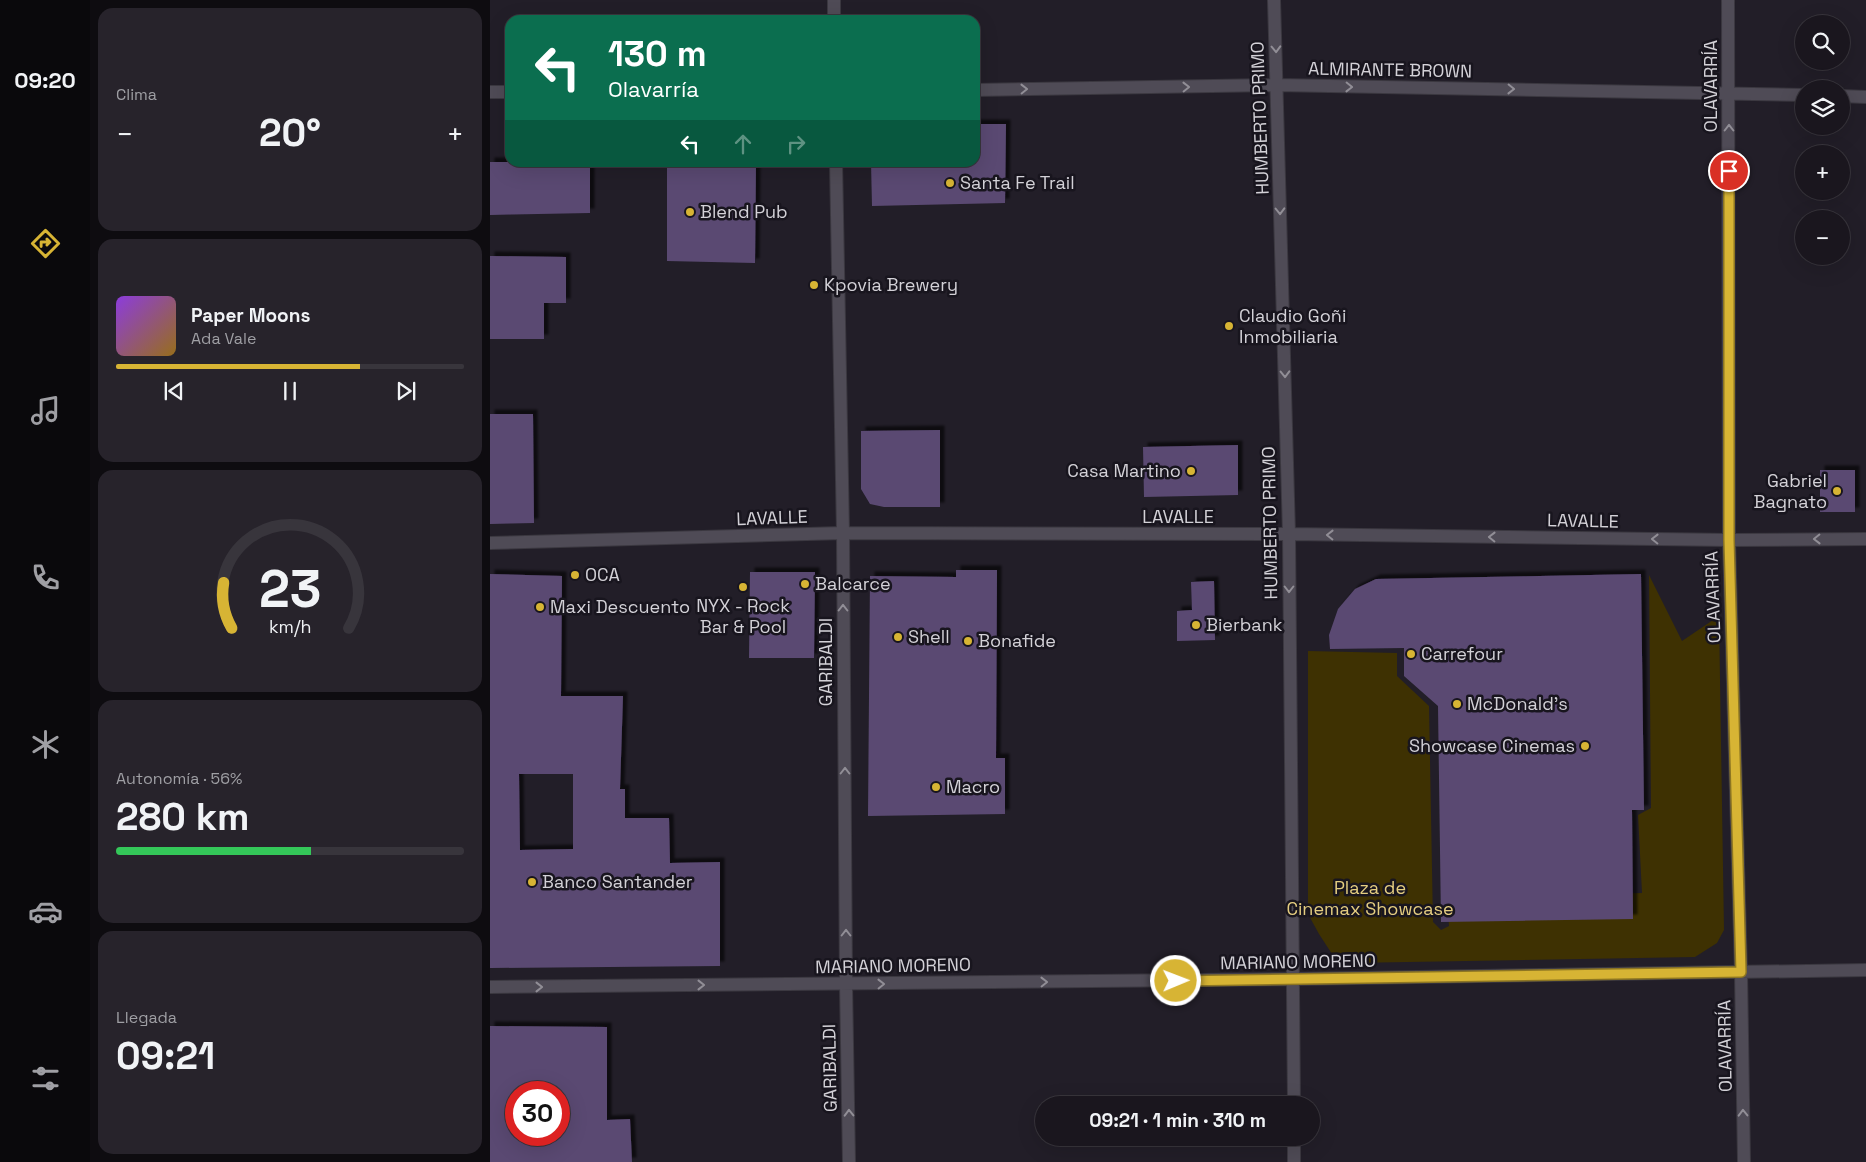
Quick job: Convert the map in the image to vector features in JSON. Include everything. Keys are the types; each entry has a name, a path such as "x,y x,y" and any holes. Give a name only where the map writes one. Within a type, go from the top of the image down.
{"street":[{"path":"834,0 834,15"},
{"name":"HUMBERTO PRIMO","path":"1274,0 1289,534 1294,1096"},
{"name":"OLAVARRÍA","path":"1728,0 1729,540 1741,972 1744,1162"},
{"name":"ALMIRANTE BROWN","path":"980,90 1277,85 1795,95"},
{"path":"490,92 505,92"},
{"path":"1850,96 1866,97"},
{"name":"GARIBALDI","path":"836,167 843,533 846,984 850,1162"},
{"name":"LAVALLE","path":"490,544 843,533 1289,534 1729,540 1866,539"},
{"name":"MARIANO MORENO","path":"490,987 1292,980 1866,970"},
{"path":"1294,1146 1294,1162"}],"green space":[{"name":"Plaza de Cinemax Showcase","path":"1649,575 1682,641 1719,616 1724,930 1717,943 1695,957 1349,963 1332,954 1308,914 1308,651 1397,653 1397,676 1429,706 1433,922 1441,930 1449,926 1447,899 1642,893 1638,815 1651,808"}],"building":[{"path":"980,124 1006,124 1005,203 872,206 871,167 980,167"},
{"path":"490,162 505,162 505,167 590,167 590,213 490,215"},
{"path":"667,167 756,167 755,263 667,261"},
{"path":"490,256 566,257 566,303 544,303 544,339 490,339"},
{"path":"490,414 533,414 534,523 490,524"},
{"path":"940,430 940,507 884,507 870,504 861,489 861,431"},
{"name":"Casa Martino","path":"1238,445 1238,495 1144,497 1143,447"},
{"name":"Gabriel Bagnato","path":"1820,470 1855,470 1855,512 1820,512"},
{"path":"956,570 997,570 996,758 1005,758 1005,814 868,816 870,576 956,577"},
{"path":"750,572 815,572 814,658 749,658"},
{"path":"490,574 562,576 561,696 623,696 620,789 625,789 625,818 669,818 670,863 720,862 720,966 490,968","holes":["519,774 573,774 573,849 520,850"]},
{"path":"1641,574 1644,810 1632,810 1633,919 1441,922 1438,706 1404,676 1404,648 1330,649 1329,635 1338,609 1355,589 1376,579"},
{"name":"Bierbank","path":"1214,581 1215,640 1177,641 1177,611 1192,610 1191,582"},
{"path":"490,1026 607,1027 607,1120 630,1119 632,1162 490,1162"}],"place":[{"name":"Santa Fe Trail","path":"950,183"},
{"name":"Blend Pub","path":"690,212"},
{"name":"Kpovia Brewery","path":"814,285"},
{"name":"Claudio Goñi Inmobiliaria","path":"1229,326"},
{"name":"Casa Martino","path":"1191,471"},
{"name":"Gabriel Bagnato","path":"1837,491"},
{"name":"OCA","path":"575,575"},
{"name":"Balcarce","path":"805,584"},
{"name":"NYX - Rock Bar & Pool","path":"743,587"},
{"name":"Maxi Descuento","path":"540,607"},
{"name":"Bierbank","path":"1196,625"},
{"name":"Shell","path":"898,637"},
{"name":"Bonafide","path":"968,641"},
{"name":"Carrefour","path":"1411,654"},
{"name":"McDonald's","path":"1457,704"},
{"name":"Showcase Cinemas","path":"1585,746"},
{"name":"Macro","path":"936,787"},
{"name":"Banco Santander","path":"532,882"}],"route":[{"path":"1176,981 1741,972 1729,540 1729,171"}]}
